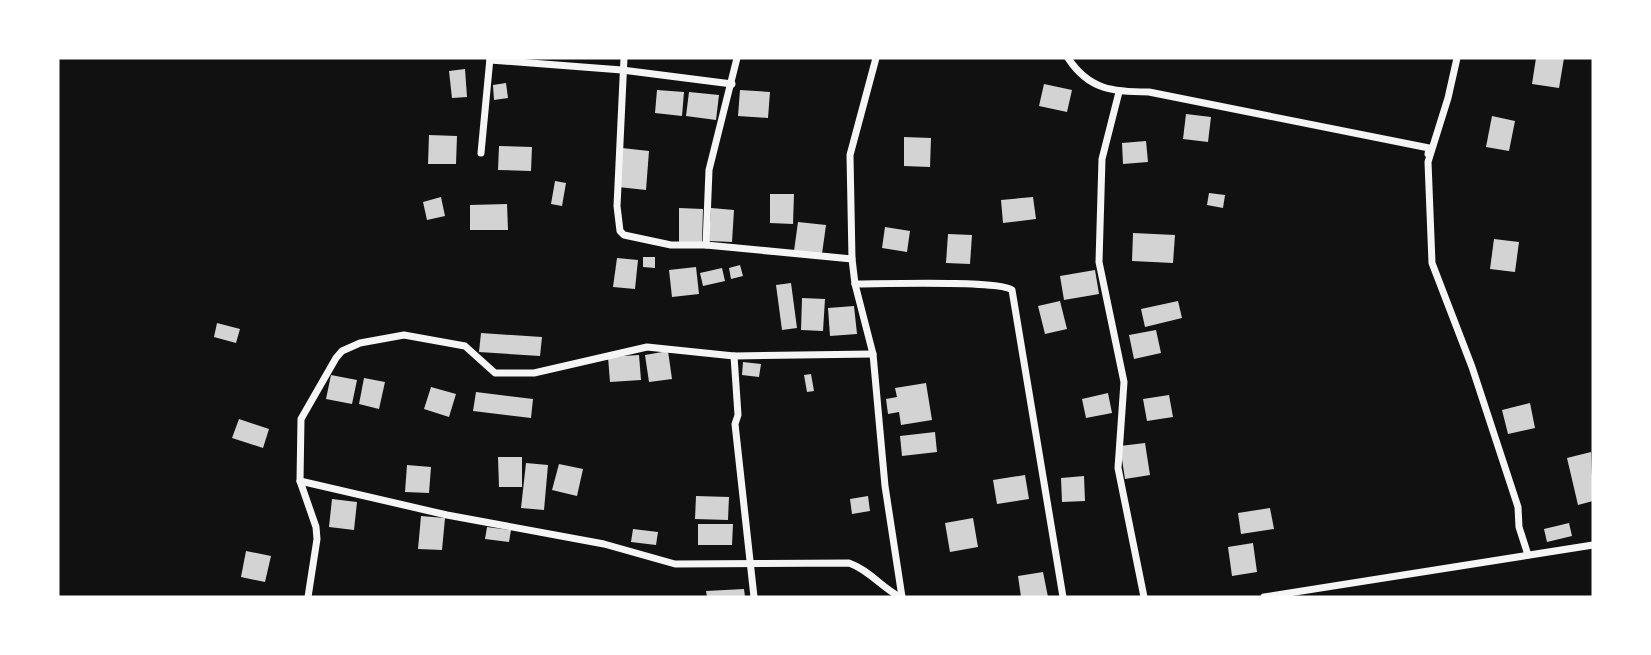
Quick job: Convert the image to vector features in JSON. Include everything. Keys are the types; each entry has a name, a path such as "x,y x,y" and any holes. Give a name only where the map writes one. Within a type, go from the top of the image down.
{"street":[{"path":"624,58 617,206 620,231 639,240 671,245 706,245 852,259"},
{"path":"706,245 709,170 737,58"},
{"path":"876,58 850,155 852,259 855,284 873,354 885,486 901,597"},
{"path":"1068,58 1076,71 1095,87 1119,92 1149,92 1429,148 1432,263 1472,367 1502,456 1518,507 1519,527 1528,555"},
{"path":"1428,162 1457,58"},
{"path":"481,153 490,59 622,70 732,84"},
{"path":"1119,92 1102,159 1099,262 1124,382 1118,468 1144,597"},
{"path":"855,284 986,285 1009,287 1012,290 1063,597"},
{"path":"308,597 316,527 300,481 301,419 336,358 342,351 360,343 404,335 465,346 495,373 534,373 647,347 734,356 873,354"},
{"path":"734,356 738,415 735,424 754,597"},
{"path":"300,481 447,515 604,544 675,564 849,563 863,568 888,591 901,597"},
{"path":"1264,597 1593,545"}],"building":[{"path":"1536,58 1564,58 1559,88 1532,84"},
{"path":"465,69 467,97 452,98 449,71"},
{"path":"506,83 508,98 494,100 493,85"},
{"path":"1044,84 1072,90 1067,112 1039,106"},
{"path":"657,90 684,92 682,116 655,113"},
{"path":"740,90 770,92 768,118 738,116"},
{"path":"689,92 719,95 716,120 686,116"},
{"path":"1186,114 1211,117 1208,142 1183,139"},
{"path":"1492,116 1515,121 1509,151 1486,147"},
{"path":"429,135 457,136 456,164 428,164"},
{"path":"904,137 931,138 930,167 904,166"},
{"path":"1146,141 1148,162 1123,164 1122,143"},
{"path":"499,146 532,147 531,171 498,170"},
{"path":"622,148 649,151 646,190 618,187"},
{"path":"555,181 566,183 562,206 551,204"},
{"path":"1209,193 1225,195 1223,208 1207,205"},
{"path":"770,194 794,194 793,224 770,223"},
{"path":"441,197 445,216 427,220 423,202"},
{"path":"1033,197 1036,219 1003,223 1001,200"},
{"path":"507,204 508,230 470,230 470,205"},
{"path":"679,208 703,209 702,242 679,242"},
{"path":"711,208 734,210 732,242 709,241"},
{"path":"798,222 826,225 822,254 794,251"},
{"path":"885,227 910,231 907,252 882,248"},
{"path":"1133,233 1175,235 1173,263 1132,261"},
{"path":"948,234 972,235 970,264 946,263"},
{"path":"1494,239 1519,242 1515,272 1490,269"},
{"path":"643,257 655,257 655,268 643,267"},
{"path":"617,258 638,260 635,289 613,287"},
{"path":"740,265 743,276 731,279 729,268"},
{"path":"696,267 699,294 672,297 669,270"},
{"path":"722,268 725,281 703,286 700,273"},
{"path":"1095,270 1099,294 1064,300 1060,276"},
{"path":"791,283 797,328 782,330 776,285"},
{"path":"802,298 825,299 823,331 801,330"},
{"path":"1060,301 1067,329 1045,334 1038,306"},
{"path":"1178,301 1182,318 1145,327 1141,309"},
{"path":"854,306 857,334 830,336 828,308"},
{"path":"217,323 240,329 236,343 214,337"},
{"path":"1156,330 1161,353 1134,359 1129,335"},
{"path":"481,333 542,337 540,356 479,352"},
{"path":"668,351 672,379 649,382 645,355"},
{"path":"639,355 641,380 610,382 608,357"},
{"path":"743,362 761,364 759,377 742,375"},
{"path":"811,374 814,391 807,392 804,375"},
{"path":"331,375 357,380 352,404 326,399"},
{"path":"364,378 385,382 379,409 359,404"},
{"path":"926,383 932,420 901,425 899,412 888,414 886,399 897,397 895,388"},
{"path":"431,387 456,394 449,417 424,409"},
{"path":"476,392 533,399 531,418 473,411"},
{"path":"1108,393 1112,413 1086,418 1082,399"},
{"path":"1169,395 1173,417 1147,421 1143,399"},
{"path":"1530,403 1535,428 1508,434 1502,410"},
{"path":"239,419 269,429 263,448 232,438"},
{"path":"935,432 937,452 902,456 900,436"},
{"path":"1145,443 1150,475 1125,479 1120,446"},
{"path":"1591,452 1593,501 1578,505 1567,458"},
{"path":"498,457 522,457 522,487 499,487"},
{"path":"526,463 548,465 544,510 521,508"},
{"path":"559,464 583,469 577,496 552,490"},
{"path":"407,465 431,467 429,493 405,492"},
{"path":"1025,475 1029,499 997,504 993,480"},
{"path":"1084,476 1085,501 1062,502 1061,478"},
{"path":"696,496 729,497 728,520 695,519"},
{"path":"868,496 870,511 852,514 850,499"},
{"path":"332,499 357,502 354,530 329,527"},
{"path":"1270,508 1274,529 1241,534 1238,513"},
{"path":"421,516 445,518 442,550 418,549"},
{"path":"973,518 978,547 950,552 945,523"},
{"path":"1569,523 1572,536 1547,542 1544,529"},
{"path":"698,524 733,524 732,545 698,545"},
{"path":"487,527 511,530 509,542 485,539"},
{"path":"633,529 658,532 656,545 631,542"},
{"path":"1253,543 1257,572 1232,576 1228,547"},
{"path":"246,551 271,556 265,582 241,577"},
{"path":"1043,572 1048,597 1021,597 1018,576"},
{"path":"744,589 745,597 707,597 706,591"}]}
